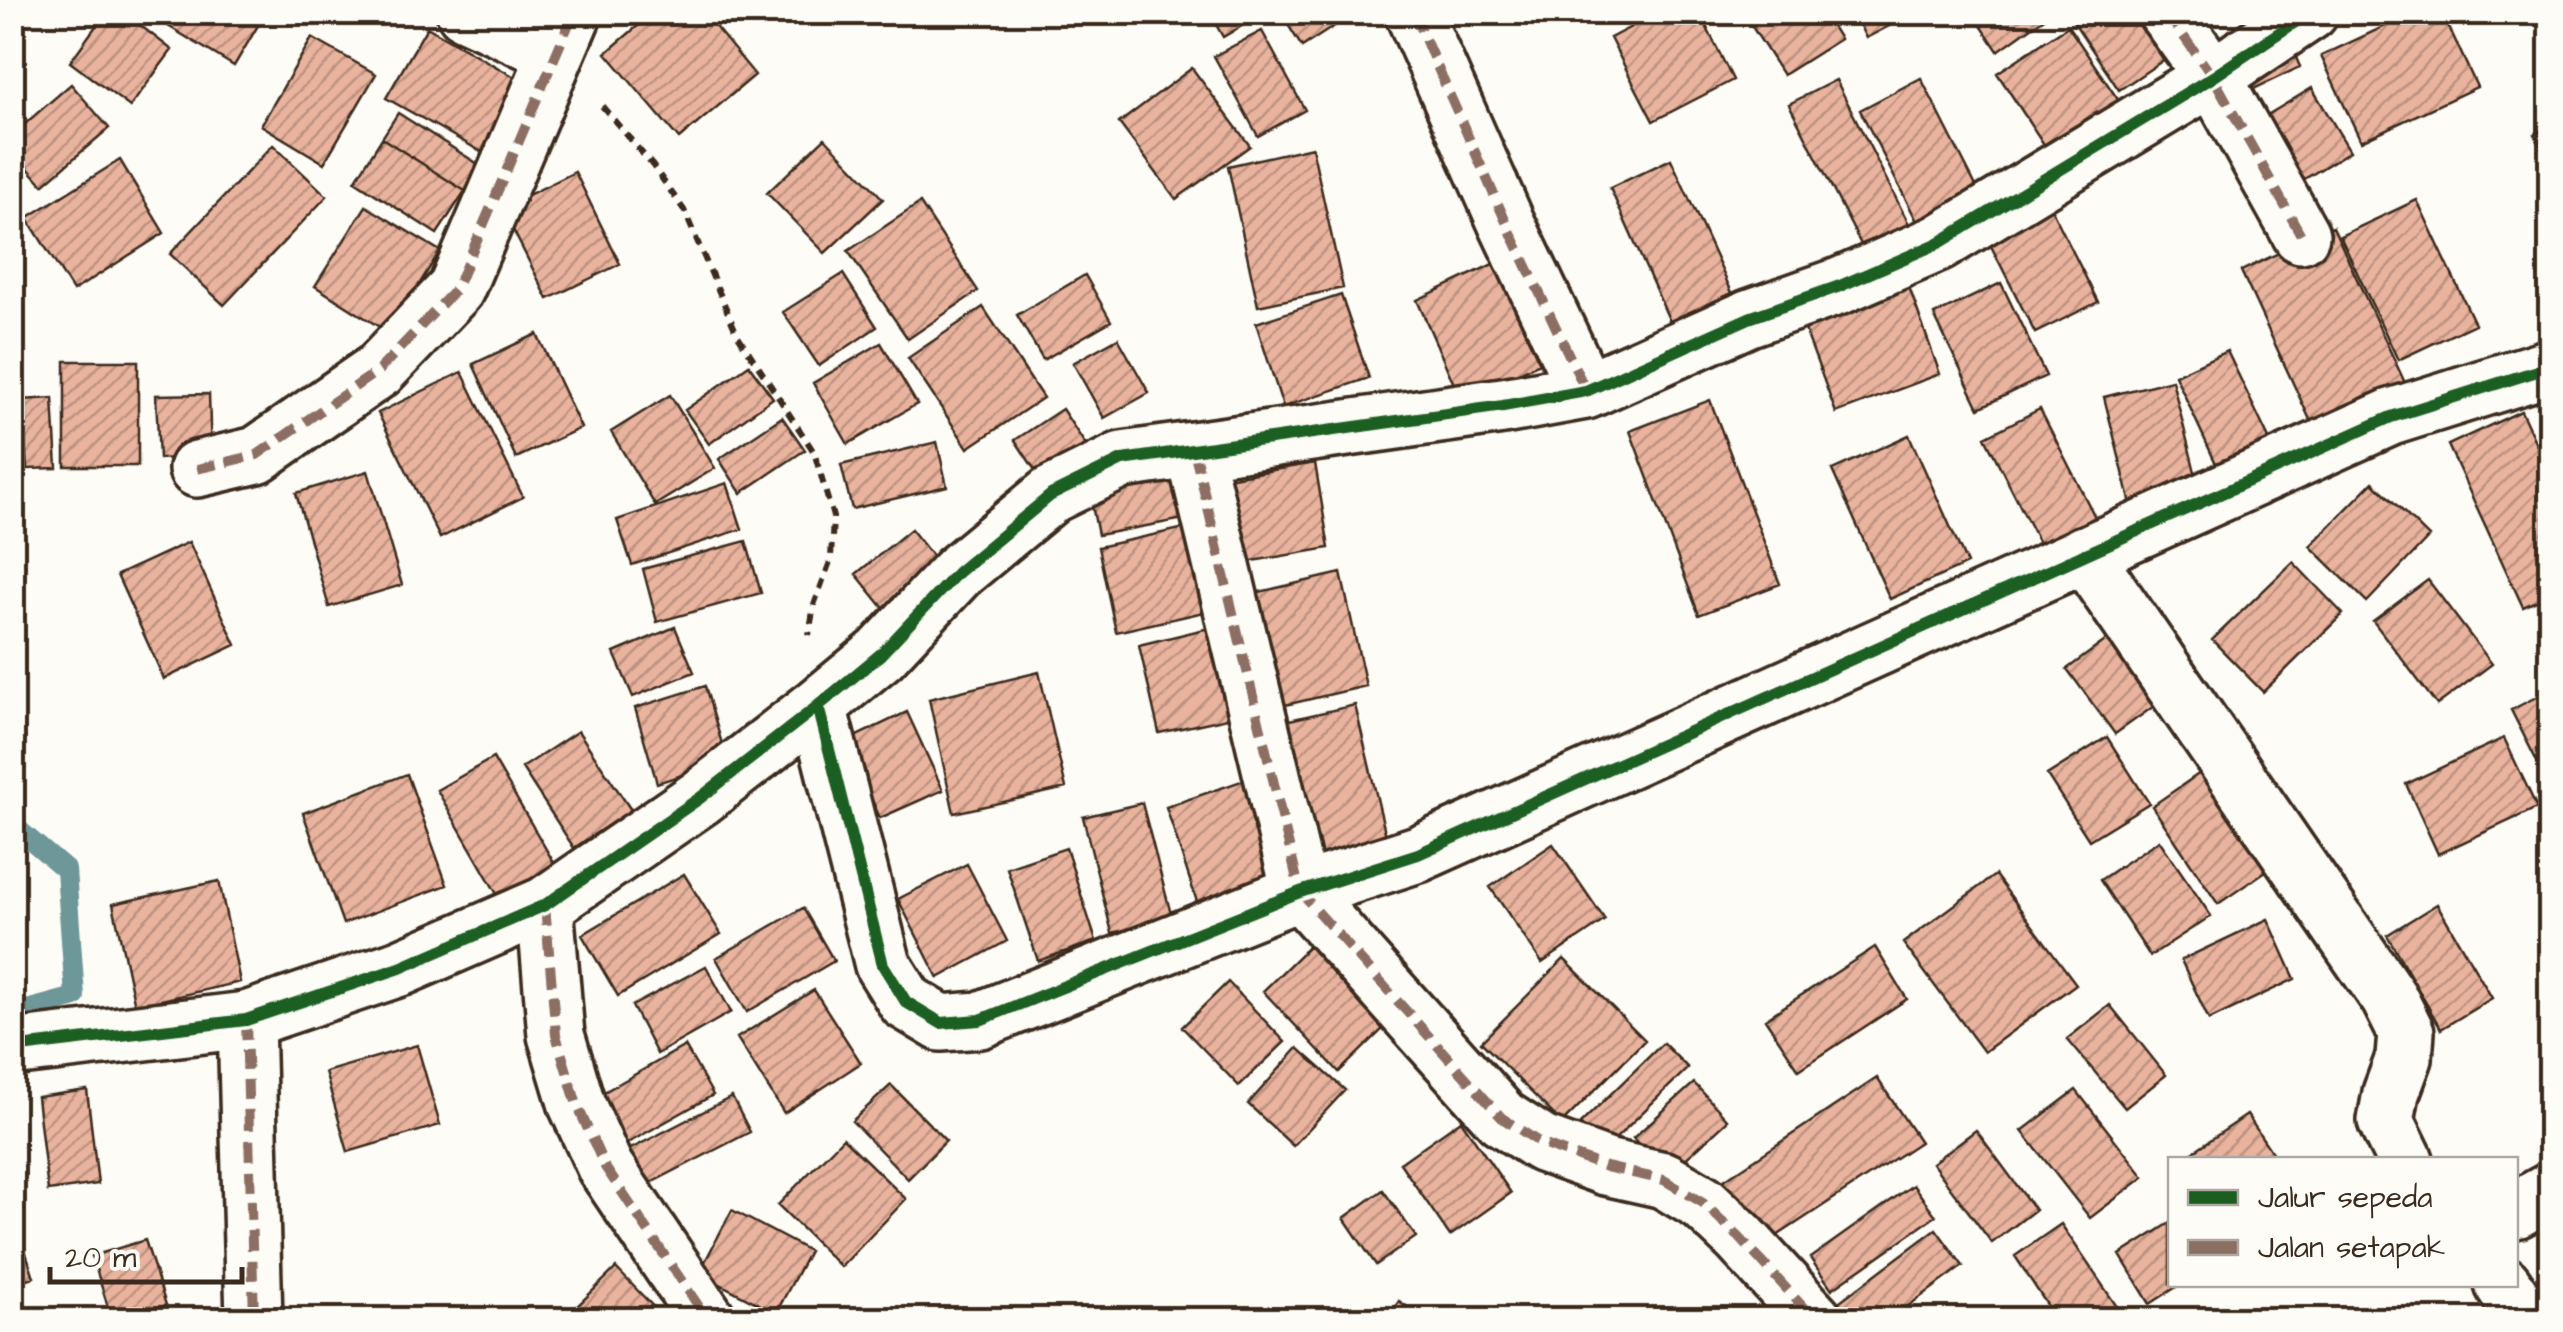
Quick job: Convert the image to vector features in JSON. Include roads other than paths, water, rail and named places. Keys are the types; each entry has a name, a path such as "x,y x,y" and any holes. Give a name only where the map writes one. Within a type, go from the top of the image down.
{"street":[{"path":"197,469 257,455 380,370 456,289 564,32 466,12"},
{"path":"1413,12 1586,391"},
{"path":"2166,12 2213,77 2301,235"},
{"path":"12,1048 246,1020 400,968 545,904 700,798 818,706 881,654 958,572 1051,495 1122,460 1586,391 1749,318 1840,286 1939,243 2213,77 2310,12"},
{"path":"818,706 882,965 906,1002 940,1023 980,1020 1300,892 1418,854 2392,417 2550,367"},
{"path":"1194,450 1300,892 1502,1118 1542,1144 1664,1180 1703,1204 1740,1238 1814,1320"},
{"path":"2084,554 2389,998 2406,1032 2404,1058 2390,1092 2386,1121 2404,1157"},
{"path":"545,904 556,1035 577,1105 605,1167 708,1320"},
{"path":"246,1020 254,1320"},
{"path":"2518,1209 2550,1191"},
{"path":"2505,1287 2528,1320"}],"waterway":[{"path":"12,824 66,870 75,997 12,1014"}]}
